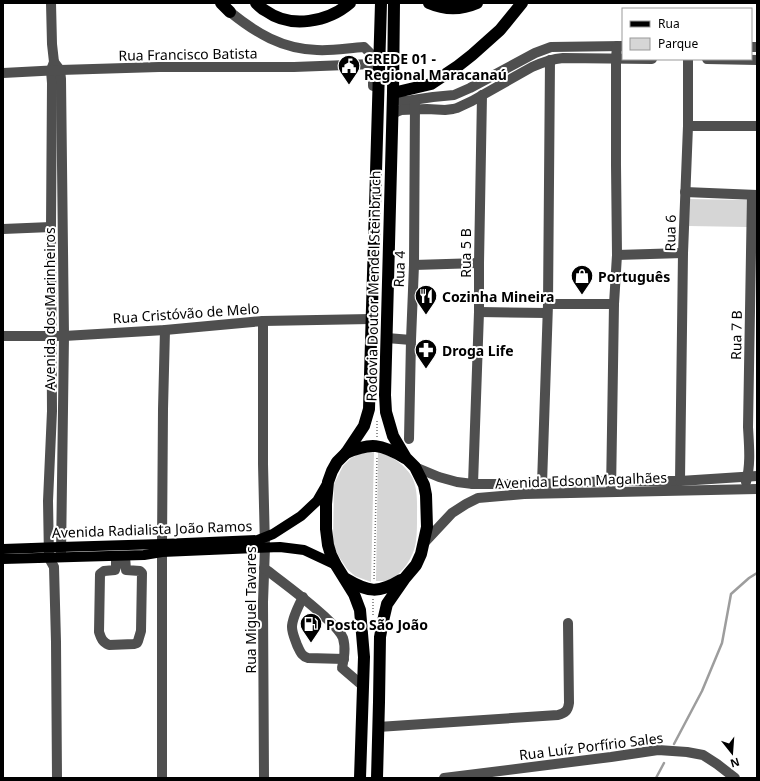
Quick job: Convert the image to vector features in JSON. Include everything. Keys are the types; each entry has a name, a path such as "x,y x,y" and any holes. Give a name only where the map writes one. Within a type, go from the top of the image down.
{"highway":[{"path":"221,3 230,12"},
{"path":"256,3 266,12 274,16 301,22 328,17 350,3"},
{"name":"Rodovia Doutor Mendel Steinbruch","path":"360,778 364,657 360,610 354,594 331,556 326,529 328,482 337,462 346,453 364,426 369,409 381,3"},
{"name":"Rodovia Doutor Mendel Steinbruch","path":"377,778 380,637 383,621 387,604 416,565 421,554 427,526 426,495 424,485 415,467 406,458 393,436 386,412 385,395 394,3"},
{"path":"429,3 449,8 464,7 477,3"},
{"path":"393,95 431,84 458,66 500,30 522,3"},
{"path":"346,453 358,448 377,446 391,450 406,458"},
{"path":"343,577 364,588 373,590 388,588 405,578"}],"main road":[{"name":"Avenida Radialista João Ramos","path":"264,543 273,534 300,516 316,501 328,482"},
{"name":"Avenida Radialista João Ramos","path":"3,549 49,547 162,548 258,540 280,547 304,550 336,565"},
{"name":"Avenida Radialista João Ramos","path":"3,560 52,562 61,558 144,555 162,548"}],"street":[{"name":"Avenida dos Marinheiros","path":"51,3 55,68 52,90 52,411 48,501 49,547 52,562 56,642 57,778"},
{"path":"230,12 258,33 296,48 318,50 364,47 370,53 373,62 373,109 378,114"},
{"path":"392,116 398,111 433,97 454,95 459,93 546,49 558,47 620,46 616,59 617,255 614,304 611,492"},
{"path":"393,95 400,101 415,105 453,109 464,105 532,68 550,60 564,58 622,59"},
{"path":"542,484 548,308 550,60"},
{"name":"Rua 6","path":"680,481 683,254 688,126 688,60"},
{"name":"Rua Francisco Batista","path":"3,73 55,68 294,67 373,62"},
{"name":"Avenida dos Marinheiros","path":"55,68 61,79 64,252 61,558"},
{"name":"Rua 5 B","path":"473,484 479,312 482,95"},
{"name":"Rua 4","path":"409,439 410,340 414,265 415,105"},
{"path":"688,126 757,126"},
{"path":"685,192 755,195"},
{"name":"Rua 7 B","path":"743,490 752,476 749,460 748,427 755,195"},
{"path":"3,229 51,227"},
{"path":"51,252 64,252"},
{"path":"617,255 683,254"},
{"path":"414,265 479,263"},
{"path":"479,312 614,304"},
{"name":"Rua Cristóvão de Melo","path":"3,336 64,336 165,330 262,321 371,319"},
{"name":"Rua Miguel Tavares","path":"262,321 264,778"},
{"path":"162,778 162,409 165,330"},
{"path":"387,338 410,340"},
{"path":"52,411 63,410"},
{"name":"Avenida Edson Magalhães","path":"415,467 439,477 457,482 473,484 680,481 752,476"},
{"name":"Avenida Edson Magalhães","path":"423,544 452,513 478,498 524,494 757,489"},
{"path":"48,501 62,500"},
{"path":"120,556 126,570 140,571 142,573 141,631 137,643 109,645 102,641 98,632 100,574 104,571 115,570 120,556"},
{"path":"264,568 302,597 337,628 344,644 344,659 342,668 363,686"},
{"path":"302,597 292,627 293,635 300,653 304,657 308,658 344,659"},
{"path":"378,727 558,715 565,713 568,709 569,703 568,623"},
{"name":"Rua Luíz Porfírio Sales","path":"444,778 658,750 687,752 703,756 717,764 735,778"}],"green space":[{"path":"689,199 748,200 747,227 689,226"},
{"path":"368,452 374,452 371,582 355,576 347,569 333,544 334,484 343,466 351,458"},
{"path":"378,452 393,458 406,468 414,482 417,496 417,535 413,553 402,570 392,579 386,581 376,581"}],"waterway":[{"path":"674,744 702,691 722,643 731,594 757,573"},
{"path":"656,778 664,763"}],"place":[{"name":"CREDE 01 - Regional Maracanaú","path":"349,86"},
{"name":"Português","path":"582,296"},
{"name":"Cozinha Mineira","path":"426,316"},
{"name":"Droga Life","path":"426,370"},
{"name":"Posto São João","path":"311,644"}]}
